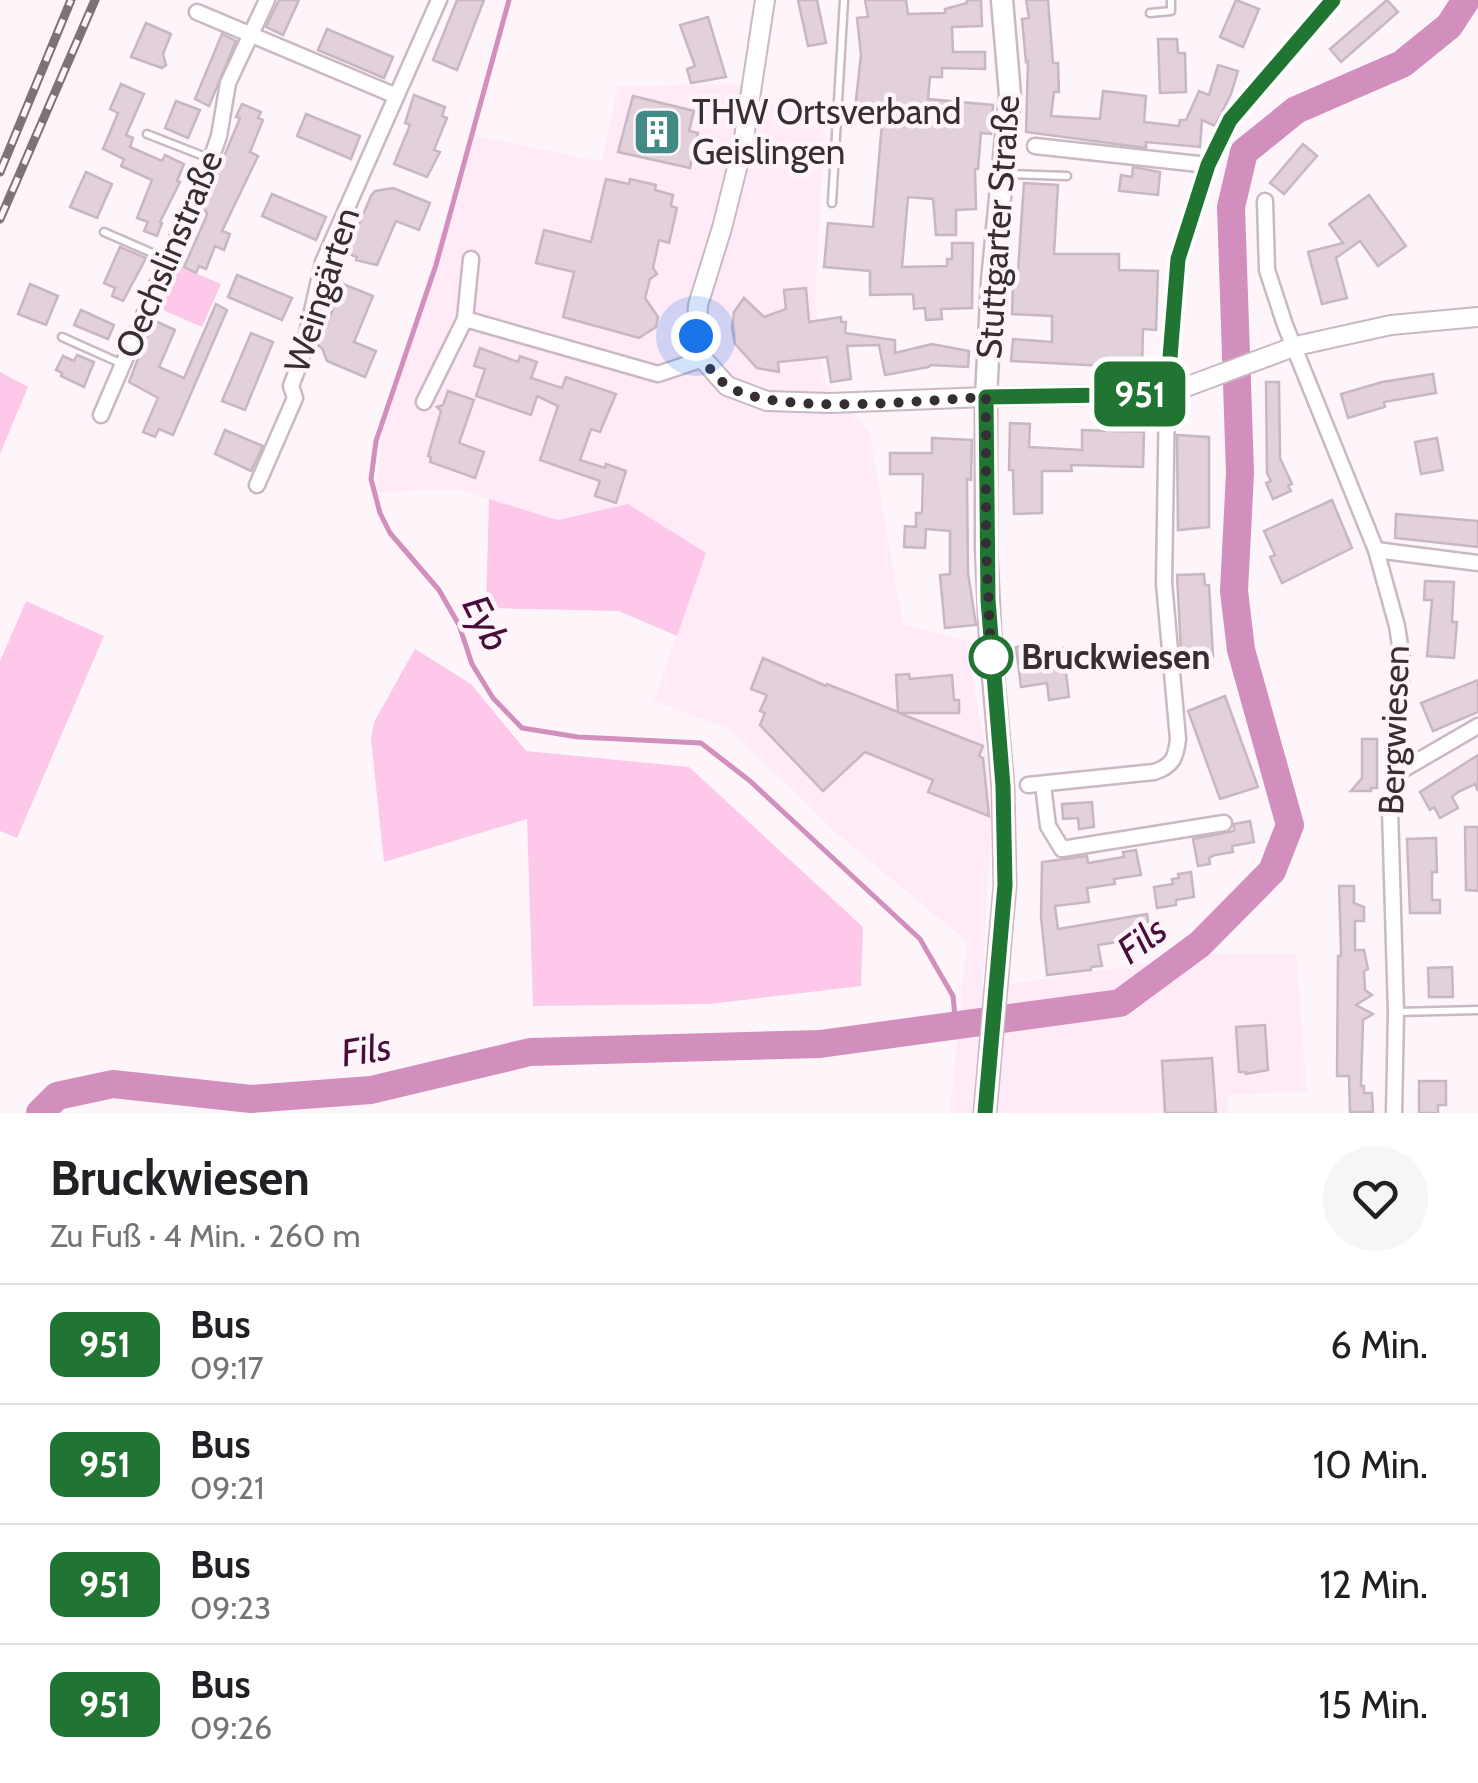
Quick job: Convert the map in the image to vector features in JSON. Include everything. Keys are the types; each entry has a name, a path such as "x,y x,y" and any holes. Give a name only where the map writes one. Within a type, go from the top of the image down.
{"main road":[{"path":"765,0 743,144 698,305 696,336 703,359 726,386 768,401 830,403 1167,394 1296,346 1390,325 1478,318"},
{"name":"Stuttgarter Straße","path":"985,1113 1005,885 988,600 986,397 992,281 1010,95 1002,0"}],"street":[{"name":"Oechslinstraße","path":"102,416 211,159 228,82 267,0"},
{"name":"Weingärten","path":"258,485 295,398 290,386 302,360 323,262 439,0"},
{"path":"1224,823 1062,849 1048,826 1035,785 1154,772 1166,768 1176,758 1178,738 1164,583 1167,394 1178,259 1208,165 1230,120 1326,2"},
{"path":"197,12 394,96"},
{"path":"1035,146 1208,165"},
{"name":"Bergwiesen","path":"1265,201 1267,270 1285,325 1376,550 1402,658 1397,773 1390,810 1396,1012 1394,1113"},
{"path":"424,402 465,319 472,259"},
{"path":"465,319 658,374 703,359"},
{"path":"1376,550 1478,563"},
{"path":"1397,773 1478,726"}],"lane":[{"path":"832,203 844,0"},
{"path":"1150,13 1171,12 1171,0"},
{"path":"147,134 211,159"},
{"path":"1004,174 1067,176"},
{"path":"104,232 167,260"},
{"path":"62,337 122,364"},
{"path":"1396,1012 1478,1010"}],"shaded area":[{"path":"746,84 777,105 825,112 815,301 826,385 869,431 903,625 966,641 993,791 982,988 1210,954 1296,954 1307,1091 1228,1095 1228,1113 950,1113 967,941 835,832 728,728 654,701 705,553 628,504 558,520 457,489 376,492 384,419 472,135 602,162 618,86"},
{"path":"174,264 221,284 202,327 156,307"},
{"path":"0,372 28,387 0,454"},
{"path":"489,499 558,520 628,504 706,553 677,636 619,611 486,608"},
{"path":"26,601 104,636 17,838 0,831 0,661"},
{"path":"415,649 471,684 526,751 689,767 863,927 861,986 710,1004 533,1006 527,819 384,862 371,739 374,722"}],"building":[{"path":"279,0 299,0 283,35 266,27"},
{"path":"457,0 484,0 457,70 433,60"},
{"path":"798,0 817,0 826,43 808,46"},
{"path":"865,0 906,0 908,14 945,13 945,9 967,0 981,0 982,26 952,27 953,52 985,52 985,69 942,68 942,77 930,77 928,99 993,105 991,134 981,133 975,169 976,209 956,210 956,235 936,235 933,199 908,197 902,267 947,266 947,259 952,259 952,243 973,243 972,308 941,309 942,319 926,320 925,308 914,309 913,294 870,295 870,271 824,267 828,223 873,227 883,112 855,109 861,55 857,18 868,17"},
{"path":"1026,0 1048,0 1059,92 1054,92 1051,116 1100,119 1103,91 1146,96 1144,122 1179,126 1180,120 1186,120 1199,91 1209,95 1218,65 1238,71 1215,126 1202,120 1200,147 1146,142 1146,148 1026,132 1028,61 1022,19 1029,18"},
{"path":"1236,0 1259,9 1243,47 1220,37"},
{"path":"1387,0 1398,12 1341,62 1330,49"},
{"path":"708,17 726,77 691,83 687,69 695,66 680,25"},
{"path":"146,23 171,34 163,54 166,65 162,68 131,57"},
{"path":"327,29 393,57 384,78 318,50"},
{"path":"222,34 236,41 209,106 195,99"},
{"path":"1158,39 1177,39 1178,53 1185,53 1186,92 1160,93"},
{"path":"121,84 144,94 126,135 133,138 130,147 162,161 165,155 184,164 157,236 144,231 148,222 137,218 152,180 121,166 124,159 103,149 118,113 110,109"},
{"path":"414,95 445,107 442,116 447,118 434,150 440,152 427,177 394,164 410,125 405,123"},
{"name":"THW Ortsverband Geislingen","path":"633,96 694,111 689,131 698,133 690,168 618,152"},
{"path":"176,101 200,110 188,138 165,128"},
{"path":"242,104 261,112 258,118 263,120 250,152 258,156 222,231 230,234 224,250 215,246 206,269 199,266 196,273 184,267 207,215 202,209 240,118 236,117"},
{"path":"306,114 360,136 351,159 297,136"},
{"path":"1303,144 1317,156 1284,194 1270,183"},
{"path":"1133,167 1160,172 1158,195 1119,191 1121,175 1132,177"},
{"path":"86,172 112,184 97,218 70,207"},
{"path":"606,179 656,185 655,190 673,195 671,206 677,208 669,243 659,240 653,268 657,274 650,279 645,298 658,317 656,327 639,338 563,317 574,272 536,263 544,230 591,242"},
{"path":"1024,183 1058,185 1054,254 1119,254 1119,270 1158,271 1156,330 1143,329 1142,368 1011,361 1013,339 1052,342 1052,316 1012,314"},
{"path":"393,188 430,203 419,230 396,221 377,265 356,260 347,253 371,196 375,191"},
{"path":"272,194 326,217 316,240 262,216"},
{"path":"1369,195 1406,246 1378,266 1360,241 1336,258 1347,298 1322,304 1308,252 1343,243 1329,224"},
{"path":"120,247 146,258 123,301 112,296 115,288 104,283"},
{"path":"237,275 292,298 282,320 228,297"},
{"path":"30,284 58,296 46,325 18,314"},
{"path":"343,284 373,296 354,342 376,351 365,377 327,361 318,346"},
{"path":"806,288 809,322 841,317 841,322 846,322 845,333 895,340 895,353 932,344 969,351 968,367 930,365 885,375 879,345 847,346 851,379 831,382 827,357 778,362 779,372 757,368 735,344 734,312 744,298 764,317 786,309 784,290"},
{"path":"216,304 227,310 173,435 159,429 155,437 143,432 158,398 129,382 153,320 175,330 159,367 184,378"},
{"path":"81,310 114,325 108,339 74,325"},
{"path":"251,333 273,342 245,410 222,401"},
{"path":"480,348 518,362 520,356 537,362 531,378 562,388 566,377 616,394 600,432 591,429 580,460 626,471 616,503 595,496 600,481 540,460 558,406 537,396 531,415 476,396 485,369 474,366"},
{"path":"77,355 94,362 84,387 56,370 63,356 74,361"},
{"path":"1433,374 1436,393 1384,402 1385,407 1348,418 1341,394 1382,382"},
{"path":"1266,382 1279,382 1280,458 1292,484 1288,486 1291,491 1273,499 1266,483 1271,481 1267,473"},
{"path":"448,391 474,400 459,443 484,452 475,478 430,462 428,456 441,411 437,407 443,405"},
{"path":"1010,423 1030,424 1029,447 1082,450 1082,430 1144,432 1143,467 1071,465 1072,471 1042,471 1042,513 1014,514 1013,470 1009,470"},
{"path":"225,430 263,446 251,471 215,454"},
{"path":"1177,435 1209,437 1209,527 1178,530"},
{"path":"932,438 972,440 971,480 967,479 968,573 976,625 945,628 940,575 950,574 950,531 926,529 925,548 904,547 905,526 916,527 916,513 922,513 923,474 890,474 890,453 932,453"},
{"path":"1437,438 1443,470 1421,474 1415,442"},
{"path":"1332,500 1352,548 1282,583 1264,531"},
{"path":"1396,514 1478,521 1478,547 1395,538"},
{"path":"1204,574 1205,585 1209,585 1213,657 1208,657 1209,668 1182,670 1177,575"},
{"path":"1425,581 1454,582 1454,658 1427,656 1432,600 1424,600"},
{"path":"1038,644 1038,650 1063,648 1069,697 1049,700 1047,683 1021,687 1016,647"},
{"path":"763,658 898,712 896,675 909,674 910,679 952,675 959,713 899,713 983,746 979,756 983,758 989,816 928,792 933,780 865,752 823,791 760,725 765,713 760,711 767,695 751,689"},
{"path":"1478,680 1478,712 1433,731 1421,703"},
{"path":"1225,696 1258,787 1220,799 1188,711"},
{"path":"1362,739 1377,739 1377,788 1351,791 1362,778"},
{"path":"1478,755 1478,791 1475,784 1458,792 1452,797 1458,808 1440,818 1434,807 1430,810 1420,792"},
{"path":"1092,802 1094,827 1079,829 1078,818 1063,819 1062,804"},
{"path":"1250,821 1254,842 1232,846 1233,852 1215,855 1209,858 1210,864 1198,866 1193,839 1234,831 1234,824"},
{"path":"1465,827 1478,827 1478,891 1466,890"},
{"path":"1436,838 1437,872 1432,872 1432,900 1440,900 1440,913 1410,913 1407,839"},
{"path":"1136,850 1141,875 1087,888 1089,902 1055,906 1058,929 1147,914 1150,931 1123,935 1124,941 1098,945 1102,966 1047,975 1041,917 1042,862 1087,856 1088,863 1124,857 1123,852"},
{"path":"1191,872 1194,897 1157,908 1154,887 1173,884 1172,879 1179,878 1178,874"},
{"path":"1339,886 1354,886 1354,903 1364,907 1364,921 1355,921 1355,950 1364,950 1368,969 1364,971 1365,990 1372,995 1356,1005 1373,1014 1363,1020 1361,1086 1364,1093 1372,1093 1373,1112 1350,1112 1349,1076 1337,1076"},
{"path":"1452,967 1453,997 1429,997 1428,968"},
{"path":"1265,1025 1268,1070 1239,1072 1236,1027"},
{"path":"1212,1058 1216,1113 1165,1113 1162,1061"},
{"path":"1419,1081 1446,1081 1446,1105 1438,1105 1438,1113 1419,1113"}],"waterway":[{"name":"Eyb","path":"509,0 436,265 376,441 371,479 380,513 390,533 439,590 459,625 472,664 493,698 522,728 578,737 701,743 750,781 920,939 953,996 956,1026"},
{"name":"Fils","path":"40,1113 57,1096 113,1084 251,1099 371,1090 530,1052 820,1044 1120,1003 1200,944 1272,871 1290,825 1241,650 1234,591 1240,473 1231,207 1244,152 1296,110 1402,64 1449,26 1466,0"}],"railway":[{"path":"0,172 71,0"},
{"path":"0,219 95,0"}],"bus line":[{"name":"951","path":"985,1113 1005,885 1003,786 988,600 986,397 1167,394 1178,259 1208,165 1230,120 1333,0"}],"place":[{"name":"THW Ortsverband Geislingen","path":"657,132"},
{"name":"Bruckwiesen","path":"991,657"}],"route":[{"path":"696,336 703,359 726,386 768,401 796,404 986,397 991,657"}]}
